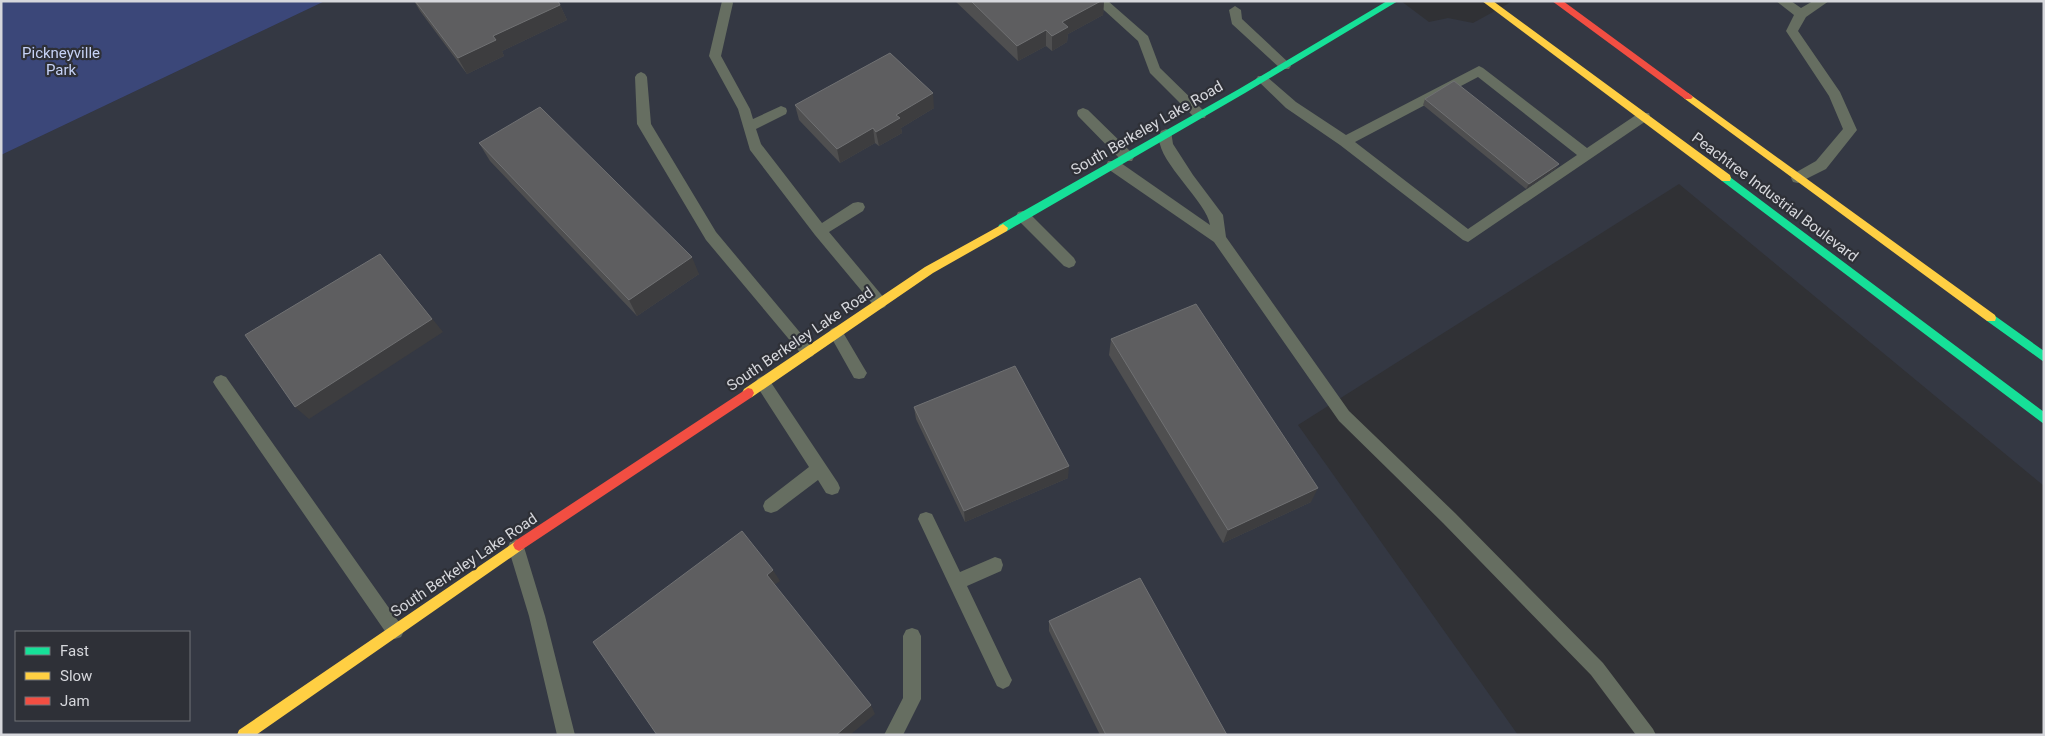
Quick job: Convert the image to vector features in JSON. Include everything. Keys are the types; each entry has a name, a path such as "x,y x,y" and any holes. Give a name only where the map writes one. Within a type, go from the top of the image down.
{"main road":[{"name":"South Berkeley Lake Road","path":"244,735 516,547 929,270 1285,66 1394,1"},
{"name":"Peachtree Industrial Boulevard","path":"1486,1 1644,116 2044,419"},
{"name":"Peachtree Industrial Boulevard","path":"1556,1 2044,357"}],"lane":[{"path":"1100,1 1144,39 1154,70 1200,115"},
{"path":"1782,1 1801,14"},
{"path":"1798,178 1821,165 1850,130 1835,94 1792,31 1801,14 1823,1"},
{"path":"727,3 714,56 744,109 755,146 820,232 880,303"},
{"path":"1236,10 1236,21 1285,66"},
{"path":"1345,141 1479,71 1587,156"},
{"path":"641,77 644,124 711,236 808,352"},
{"path":"1262,79 1291,105 1345,141 1468,236 1644,116"},
{"path":"749,127 781,111"},
{"path":"1083,112 1127,157"},
{"path":"1166,134 1166,144 1188,179 1216,215 1219,238"},
{"path":"1113,165 1219,238 1344,416 1449,518 1597,669 1647,735"},
{"path":"820,232 858,207"},
{"path":"1023,216 1069,262"},
{"path":"836,333 859,373"},
{"path":"222,382 395,631"},
{"path":"763,383 832,488"},
{"path":"771,506 819,468"},
{"path":"926,519 1003,680"},
{"path":"516,547 537,616 566,735"},
{"path":"956,582 995,565"},
{"path":"893,735 912,699 912,636"}],"shaded area":[{"path":"325,1 1401,1 1429,22 1448,18 1473,23 1513,1 2044,1 2044,486 1679,184 1298,425 1518,735 1,735 1,155"}],"green space":[{"name":"Pickneyville Park","path":"1,1 325,1 1,155"}],"building":[{"path":"415,1 558,1 560,5 493,36 496,40 458,58"},
{"path":"971,1 1101,1 1062,22 1068,27 1052,36 1046,30 1017,46"},
{"path":"890,53 933,93 896,115 900,118 876,132 873,128 837,149 795,105"},
{"path":"1454,81 1559,164 1529,184 1425,99"},
{"path":"540,107 692,257 629,300 479,143"},
{"path":"380,254 432,319 295,407 245,335"},
{"path":"1196,304 1318,488 1228,530 1111,339"},
{"path":"1015,366 1069,466 964,511 914,407"},
{"path":"742,531 773,570 767,575 871,705 836,735 657,735 593,642"},
{"path":"1140,578 1227,735 1106,735 1049,621"}],"traffic: fast":[{"path":"1003,228 1242,91 1394,1"},
{"path":"1726,178 2044,419"},
{"path":"1991,318 2044,357"}],"traffic: slow":[{"path":"1486,1 1726,178"},
{"path":"1688,97 1991,318"},
{"path":"748,393 929,270 1003,228"},
{"path":"244,735 519,545"}],"traffic: jam":[{"path":"1556,1 1688,97"},
{"path":"519,545 748,393"}]}
